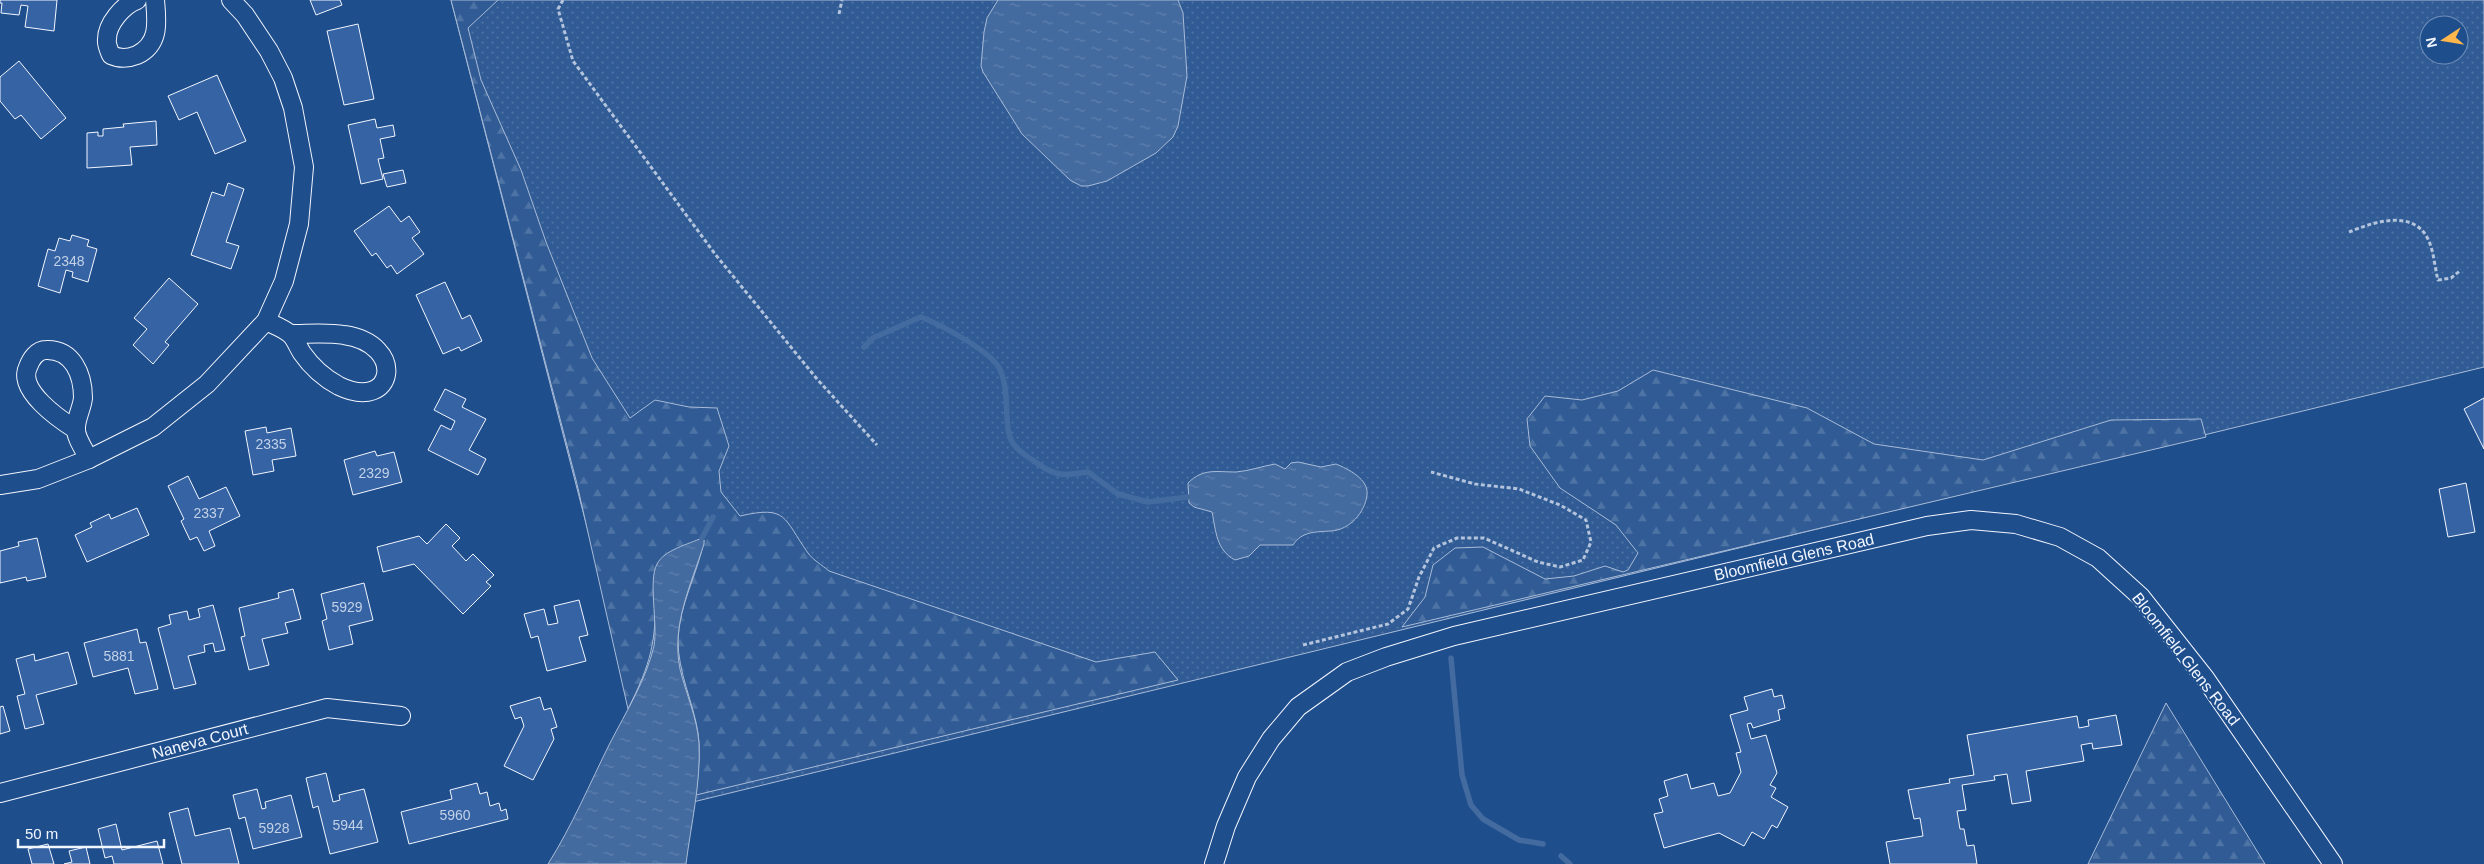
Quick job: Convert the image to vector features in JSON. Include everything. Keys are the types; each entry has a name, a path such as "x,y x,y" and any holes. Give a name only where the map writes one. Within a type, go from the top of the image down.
{"street":[{"path":"137,0 119,14 110,26 106,40 111,55 120,59 132,57 147,50 155,38 157,20 155,0"},
{"path":"0,485 38,479 88,460 153,427 207,384 266,321 284,281 299,224 304,167 293,108 283,78 269,51 245,14 231,0"},
{"path":"266,321 290,334 310,363 338,385 349,390 370,391 382,384 386,378 386,362 382,355 368,343 344,335 290,334"},
{"path":"76,429 88,460"},
{"name":"Bloomfield Glens Road","path":"1214,864 1226,826 1247,777 1271,739 1298,707 1347,672 1386,657 1454,636 1927,526 1970,520 2016,524 2060,538 2098,558 2141,597 2205,678 2332,864"},
{"name":"Naneva Court","path":"0,792 327,708 401,716"}],"path":[{"path":"563,0 558,9 573,61 715,254 817,380 877,445"},
{"path":"839,14 842,0"},
{"path":"2349,232 2370,224 2400,220 2414,224 2425,234 2433,252 2438,280 2451,278 2461,270"},
{"path":"1303,645 1388,624 1408,609 1419,577 1434,548 1457,538 1484,538 1538,562 1560,567 1583,560 1591,542 1586,520 1560,505 1519,489 1474,484 1431,472"}],"green space":[{"path":"451,0 2484,0 2484,367 660,810"},
{"path":"451,0 498,0 468,28 481,80 521,170 546,242 592,358 630,418 655,400 689,407 717,408 729,446 719,471 721,492 740,516 767,512 783,517 810,556 829,571 1096,662 1155,652 1178,680 696,795 699,741 693,710 680,664 678,640 685,602 698,565 704,540 654,590 655,624 651,652 642,679 628,709 577,484"},
{"path":"1653,370 1807,408 1874,444 1983,460 2111,420 2201,419 2206,437 1402,627 1425,597 1433,565 1455,548 1483,547 1545,579 1574,576 1605,566 1623,572 1628,570 1638,553 1616,525 1560,488 1530,446 1527,419 1545,396 1582,400 1618,391"},
{"path":"2166,703 2265,864 2088,864"}],"water":[{"path":"998,0 1178,0 1183,13 1187,76 1178,126 1173,137 1156,153 1107,181 1081,186 1070,180 1022,134 983,72 981,66 984,32 987,18"},
{"path":"1298,462 1321,467 1336,464 1357,475 1367,489 1366,501 1360,514 1350,524 1338,530 1305,535 1293,545 1260,545 1249,556 1235,560 1229,556 1220,545 1212,512 1194,507 1189,503 1188,483 1205,473 1236,472 1275,464 1285,469 1291,463"},
{"path":"702,538 704,544 688,590 678,637 680,669 694,715 699,743 697,788 686,864 548,864 573,820 646,671 655,637 653,581 657,564 660,559 671,551"}],"building":[{"path":"0,0 57,0 54,31 25,27 28,6 21,5 19,15 1,13 2,3 0,3"},
{"path":"310,0 340,0 342,5 316,15"},
{"path":"358,24 374,99 344,105 327,31"},
{"path":"19,61 66,118 41,139 21,115 15,119 0,101 0,77"},
{"path":"217,75 246,141 215,154 197,112 179,120 168,96"},
{"path":"375,119 377,128 393,125 395,136 380,139 384,158 378,159 383,179 361,184 348,125"},
{"path":"156,121 157,145 130,147 132,165 87,168 87,133 98,132 98,136 103,136 103,129 124,127 123,124"},
{"path":"403,170 406,183 387,187 383,174"},
{"path":"228,183 244,189 226,242 239,246 231,269 191,255 212,192 224,196"},
{"path":"389,206 401,222 409,216 420,232 412,238 424,254 397,274 391,265 387,268 376,253 372,256 354,231"},
{"path":"72,235 89,240 87,246 97,249 88,282 72,277 73,272 66,270 60,293 38,286 48,249 55,251 59,238 70,241"},
{"path":"169,278 198,304 165,342 169,345 153,364 133,345 147,329 134,318"},
{"path":"445,282 462,319 470,315 482,341 461,351 459,347 443,354 416,295"},
{"path":"445,389 466,399 462,407 486,419 469,450 486,459 478,475 428,450 441,425 451,430 455,421 434,410"},
{"path":"2484,398 2484,449 2464,409"},
{"path":"266,427 267,433 291,428 296,456 272,460 274,471 253,475 245,431"},
{"path":"375,451 377,456 394,452 402,482 353,495 344,460"},
{"path":"188,476 199,499 226,487 240,516 209,531 215,546 204,551 197,537 190,540 181,521 184,519 168,486"},
{"path":"2466,483 2475,532 2448,537 2439,489"},
{"path":"137,508 149,535 87,562 75,535 92,527 90,523 109,514 111,519"},
{"path":"446,524 460,538 452,546 466,561 473,554 494,575 486,582 491,586 463,614 414,564 383,572 377,547 419,536 427,544"},
{"path":"37,538 46,577 27,581 26,577 0,583 0,551 19,546 18,542"},
{"path":"364,583 373,620 349,626 353,644 329,650 322,621 327,619 321,594"},
{"path":"293,589 301,619 285,623 288,633 262,639 269,665 249,670 241,637 245,636 239,608 279,598 278,593"},
{"path":"579,600 588,635 579,637 586,661 547,671 538,636 531,638 524,614 544,609 548,625 558,623 554,606"},
{"path":"213,605 225,650 215,652 213,643 204,645 205,652 188,656 196,684 174,689 158,628 171,624 169,615 187,611 189,620 200,617 198,609"},
{"path":"137,629 140,643 146,642 158,689 135,694 128,668 93,677 84,643"},
{"path":"68,652 77,684 36,695 44,724 25,729 17,696 25,694 16,659 34,654 35,661"},
{"path":"1772,689 1774,697 1782,695 1785,708 1778,710 1780,720 1753,728 1751,723 1747,724 1751,739 1766,735 1777,773 1770,785 1776,788 1771,797 1788,807 1777,828 1772,825 1764,839 1752,832 1744,846 1719,833 1664,848 1654,814 1663,812 1659,799 1668,796 1664,781 1687,774 1691,789 1714,783 1718,796 1730,793 1741,772 1736,753 1741,752 1730,715 1748,710 1744,697"},
{"path":"540,697 544,710 551,708 557,727 551,729 554,739 533,780 504,766 524,726 521,717 515,719 510,706"},
{"path":"3,706 10,731 0,734 0,707"},
{"path":"2116,715 2122,745 2093,749 2092,743 2081,745 2084,761 2026,771 2031,801 2012,804 2007,774 1994,776 1995,780 1962,785 1966,810 1957,811 1960,829 1964,829 1967,846 1974,845 1977,864 1890,864 1886,842 1923,836 1920,818 1914,819 1908,790 1950,783 1949,779 1974,775 1967,735 2077,716 2079,728 2089,726 2088,720"},
{"path":"326,773 333,802 340,800 339,795 364,789 378,842 330,854 318,806 313,808 306,778"},
{"path":"477,783 480,794 487,792 490,806 499,803 501,811 506,809 508,819 409,844 401,812 452,799 450,790"},
{"path":"257,789 262,809 266,808 265,802 291,795 302,837 253,849 245,817 239,819 233,795"},
{"path":"188,808 195,836 230,828 239,864 182,864 169,813"},
{"path":"116,824 122,850 157,841 163,864 114,864 112,856 105,858 98,829"},
{"path":"48,844 54,864 32,864 28,849"},
{"path":"86,847 90,864 64,864 72,862 69,851"}],"waterway":[{"path":"864,347 873,338 921,317 930,321 951,331 973,345 992,359 998,366 1005,387 1007,421 1011,440 1020,451 1041,466 1060,474 1088,472 1118,494 1148,502 1188,497"},
{"path":"702,538 713,517"},
{"path":"1451,658 1462,775 1471,805 1483,819 1519,840 1543,844"},
{"path":"1561,856 1570,864"}]}
